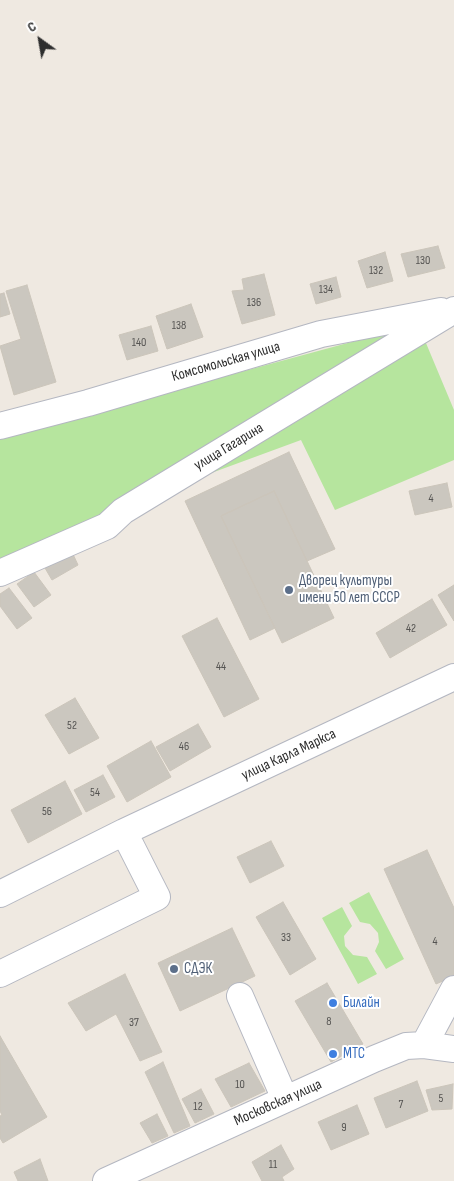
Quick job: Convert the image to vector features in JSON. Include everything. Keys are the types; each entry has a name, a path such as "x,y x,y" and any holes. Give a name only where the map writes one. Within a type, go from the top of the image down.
{"street":[{"name":"Комсомольская улица","path":"0,426 88,403 321,334 454,309"},
{"name":"улица Гагарина","path":"0,574 107,526 123,511 454,309"},
{"name":"улица Карла Маркса","path":"0,894 124,832 454,677"},
{"path":"0,974 157,896 124,832"},
{"path":"424,1045 454,989"},
{"path":"240,996 285,1100"},
{"name":"Московская улица","path":"106,1181 406,1046 424,1045 454,1050"}],"green space":[{"path":"418,324 454,410 454,460 335,510 301,440 108,511 0,561 0,437"},
{"path":"369,892 404,959 386,969 375,951 379,942 378,933 370,924 360,922 349,903"},
{"path":"342,907 352,926 344,936 345,946 353,955 367,957 377,974 358,984 322,918"}],"building":[{"path":"438,246 445,268 408,277 401,254"},
{"path":"385,252 393,281 367,288 358,261"},
{"path":"264,274 275,315 242,324 232,291 244,290 242,279"},
{"path":"336,277 341,297 316,304 310,284"},
{"path":"27,285 56,382 14,395 0,346 21,339 6,291"},
{"path":"4,293 10,314 0,317 0,294"},
{"path":"191,304 203,337 167,349 156,316"},
{"path":"151,326 158,351 127,360 119,335"},
{"path":"289,452 335,549 307,561 274,491 221,516 275,628 250,640 185,501"},
{"path":"447,483 452,507 415,515 409,491"},
{"name":"Дворец культуры имени 50 лет СССР","path":"274,491 334,618 282,643 221,516"},
{"path":"72,552 78,565 52,580 45,568"},
{"path":"34,572 51,595 34,607 17,584"},
{"path":"454,585 454,621 438,595"},
{"path":"9,588 32,618 17,629 0,606 0,594"},
{"path":"432,599 447,625 390,658 376,633"},
{"path":"217,618 259,699 224,717 182,636"},
{"path":"75,698 99,738 69,754 45,715"},
{"path":"198,724 211,747 170,771 156,747"},
{"path":"151,741 171,777 127,802 107,766"},
{"path":"103,775 115,797 86,812 74,790"},
{"path":"65,781 82,814 28,843 11,810"},
{"path":"271,841 284,866 250,883 237,857"},
{"path":"427,850 454,908 454,976 436,984 384,869"},
{"path":"283,902 316,959 290,975 256,917"},
{"path":"232,928 255,976 180,1011 158,963"},
{"path":"125,974 162,1052 140,1061 116,1014 86,1031 68,1003"},
{"path":"327,983 363,1044 331,1062 295,1001"},
{"path":"0,1036 47,1117 3,1143 0,1138 0,1116 2,1115 0,1111"},
{"path":"163,1062 190,1126 174,1133 145,1072"},
{"path":"249,1063 265,1091 231,1107 215,1079"},
{"path":"417,1081 428,1111 386,1128 374,1098"},
{"path":"453,1084 452,1109 432,1110 426,1090"},
{"path":"201,1089 214,1114 195,1123 182,1099"},
{"path":"357,1105 369,1134 331,1150 318,1122"},
{"path":"157,1114 168,1136 152,1143 140,1123"},
{"path":"281,1145 294,1169 282,1177 284,1181 262,1181 252,1162"},
{"path":"40,1159 48,1181 18,1181 14,1172"}],"place":[{"name":"Дворец культуры имени 50 лет СССР","path":"289,590"},
{"name":"СДЭК","path":"174,969"},
{"name":"Билайн","path":"333,1003"},
{"name":"МТС","path":"333,1054"}]}
